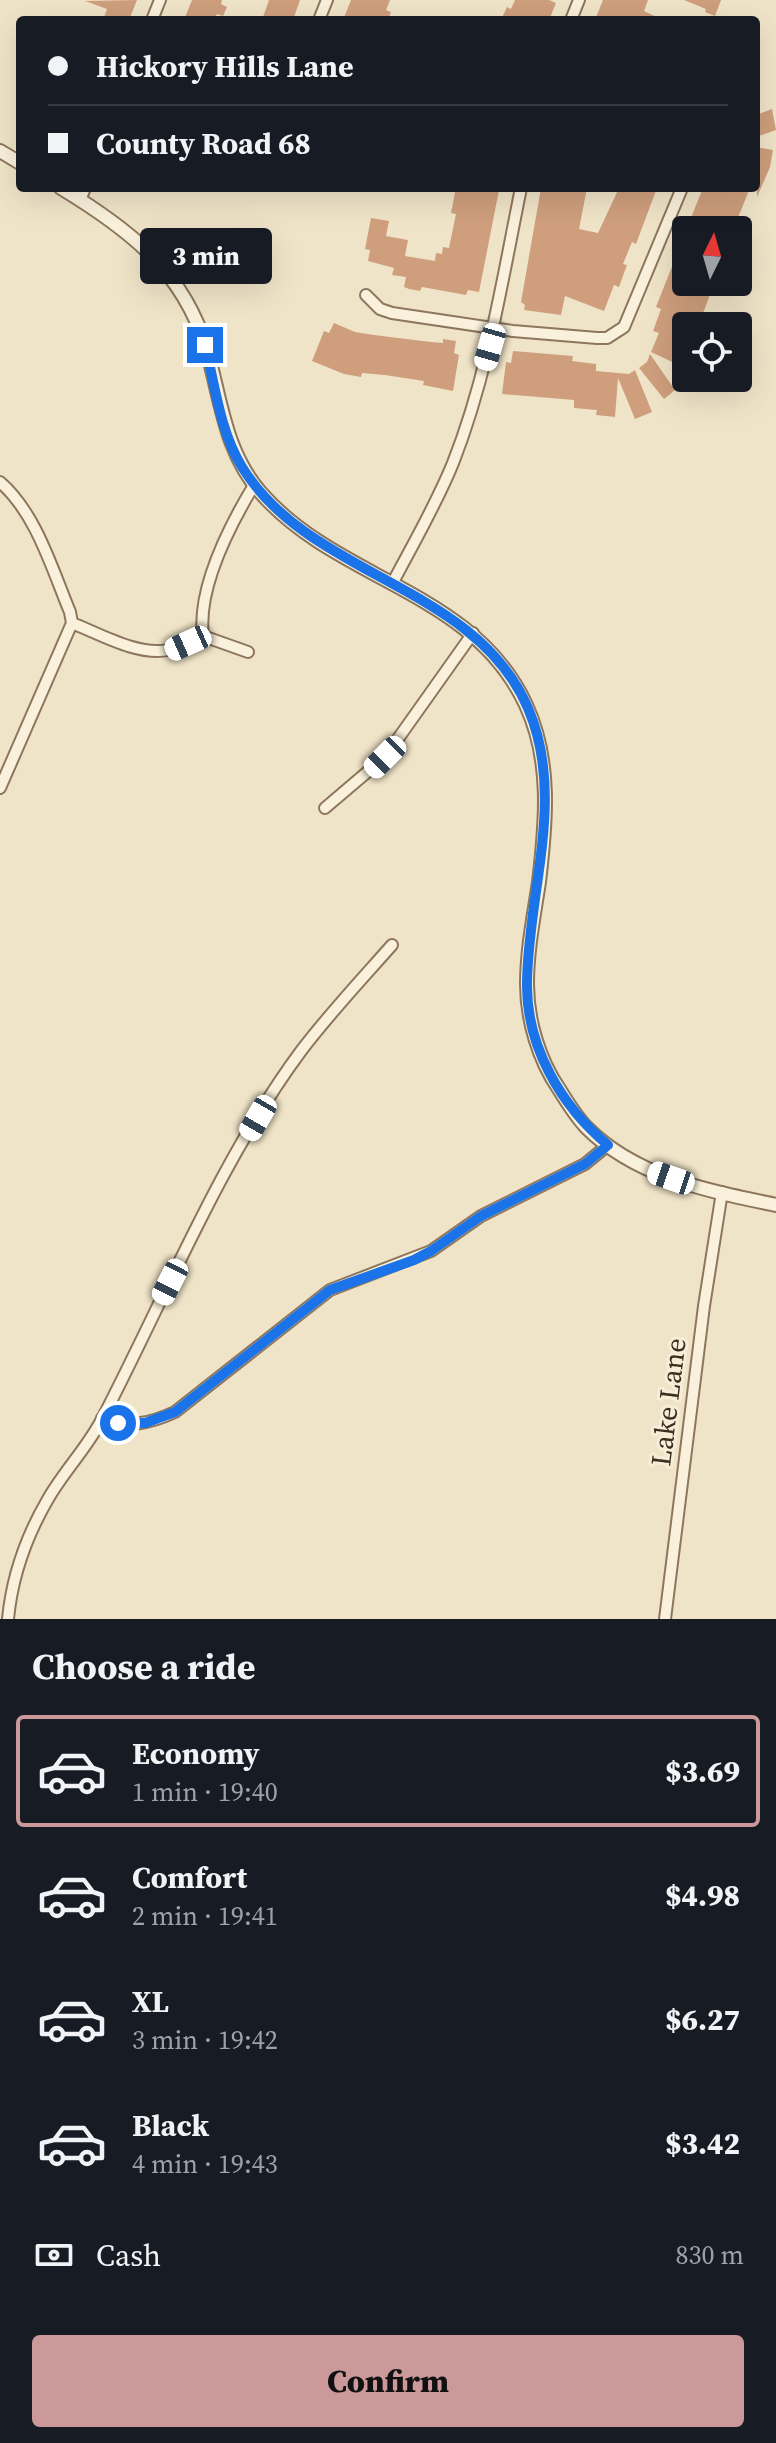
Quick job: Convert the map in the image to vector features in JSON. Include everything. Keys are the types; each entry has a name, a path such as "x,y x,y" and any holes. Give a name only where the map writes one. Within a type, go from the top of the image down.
{"street":[{"path":"392,584 452,464 472,408 494,327 520,192"},
{"path":"366,295 380,309 392,313 597,338 616,334 630,316 680,192"},
{"path":"82,194 146,248 186,300 205,345 229,439 254,485 300,529 328,548 453,618 473,633 502,665 519,691 535,728 545,789 544,836 527,982 536,1040 551,1078 575,1113 587,1128 608,1145 656,1173 776,1205"},
{"path":"0,482 13,495 41,543 72,623 0,788"},
{"path":"203,636 203,608 215,568 233,524 254,485"},
{"path":"72,623 121,642 157,650 173,649 203,636 248,652"},
{"path":"325,808 385,757 473,633"},
{"path":"8,1619 14,1582 49,1497 76,1462 102,1418 211,1201 274,1091 301,1051 392,945"},
{"path":"102,1418 118,1423 145,1423 175,1412 330,1290 414,1260 481,1216 585,1164 608,1145"},
{"name":"Lake Lane","path":"665,1619 704,1306 722,1192"}],"building":[{"path":"137,0 131,16 104,16 107,9 85,1"},
{"path":"192,0 222,0 221,4 227,7 223,16 186,16"},
{"path":"269,0 300,0 294,16 263,16"},
{"path":"351,0 390,0 386,10 391,12 390,16 345,16"},
{"path":"515,0 549,0 556,3 551,16 503,16 507,7 511,9"},
{"path":"603,0 648,0 644,11 655,16 597,16"},
{"path":"684,0 721,0 715,16"},
{"path":"772,109 776,130 760,136 760,114"},
{"path":"760,148 773,150 760,190"},
{"path":"455,192 499,192 479,292 468,290 466,295 422,287 420,291 409,289 404,287 406,277 392,275 394,268 368,261 370,250 365,249 371,218 389,221 386,236 408,240 405,256 435,261 436,253 442,254 443,247 449,248 456,214 451,213"},
{"path":"540,192 586,192 579,229 598,233 617,192 656,192 636,244 632,242 623,264 627,265 619,287 614,285 604,311 565,296 561,315 524,310 525,305 521,302"},
{"path":"701,192 748,192 739,216 692,216"},
{"path":"672,266 672,296 710,296 703,312 672,312 672,362 651,352 659,333 653,331 661,309 656,307"},
{"path":"334,323 355,332 374,335 443,343 443,339 456,341 454,353 459,355 453,391 423,385 424,381 385,375 362,373 361,377 344,374 312,361 324,331 329,333"},
{"path":"513,351 573,356 572,361 596,364 596,371 629,374 635,370 652,412 635,419 618,378 615,417 596,415 597,410 574,408 574,400 502,394 506,362 511,363"},
{"path":"650,354 672,386 673,392 664,399 639,368 647,362"}],"route":[{"path":"118,1423 145,1423 175,1412 330,1290 414,1260 481,1216 585,1164 608,1145 587,1128 551,1078 532,1024 527,982 543,849 545,789 542,759 528,708 502,665 473,633 433,606 328,548 300,529 261,494 242,467 229,439 205,345"}]}
